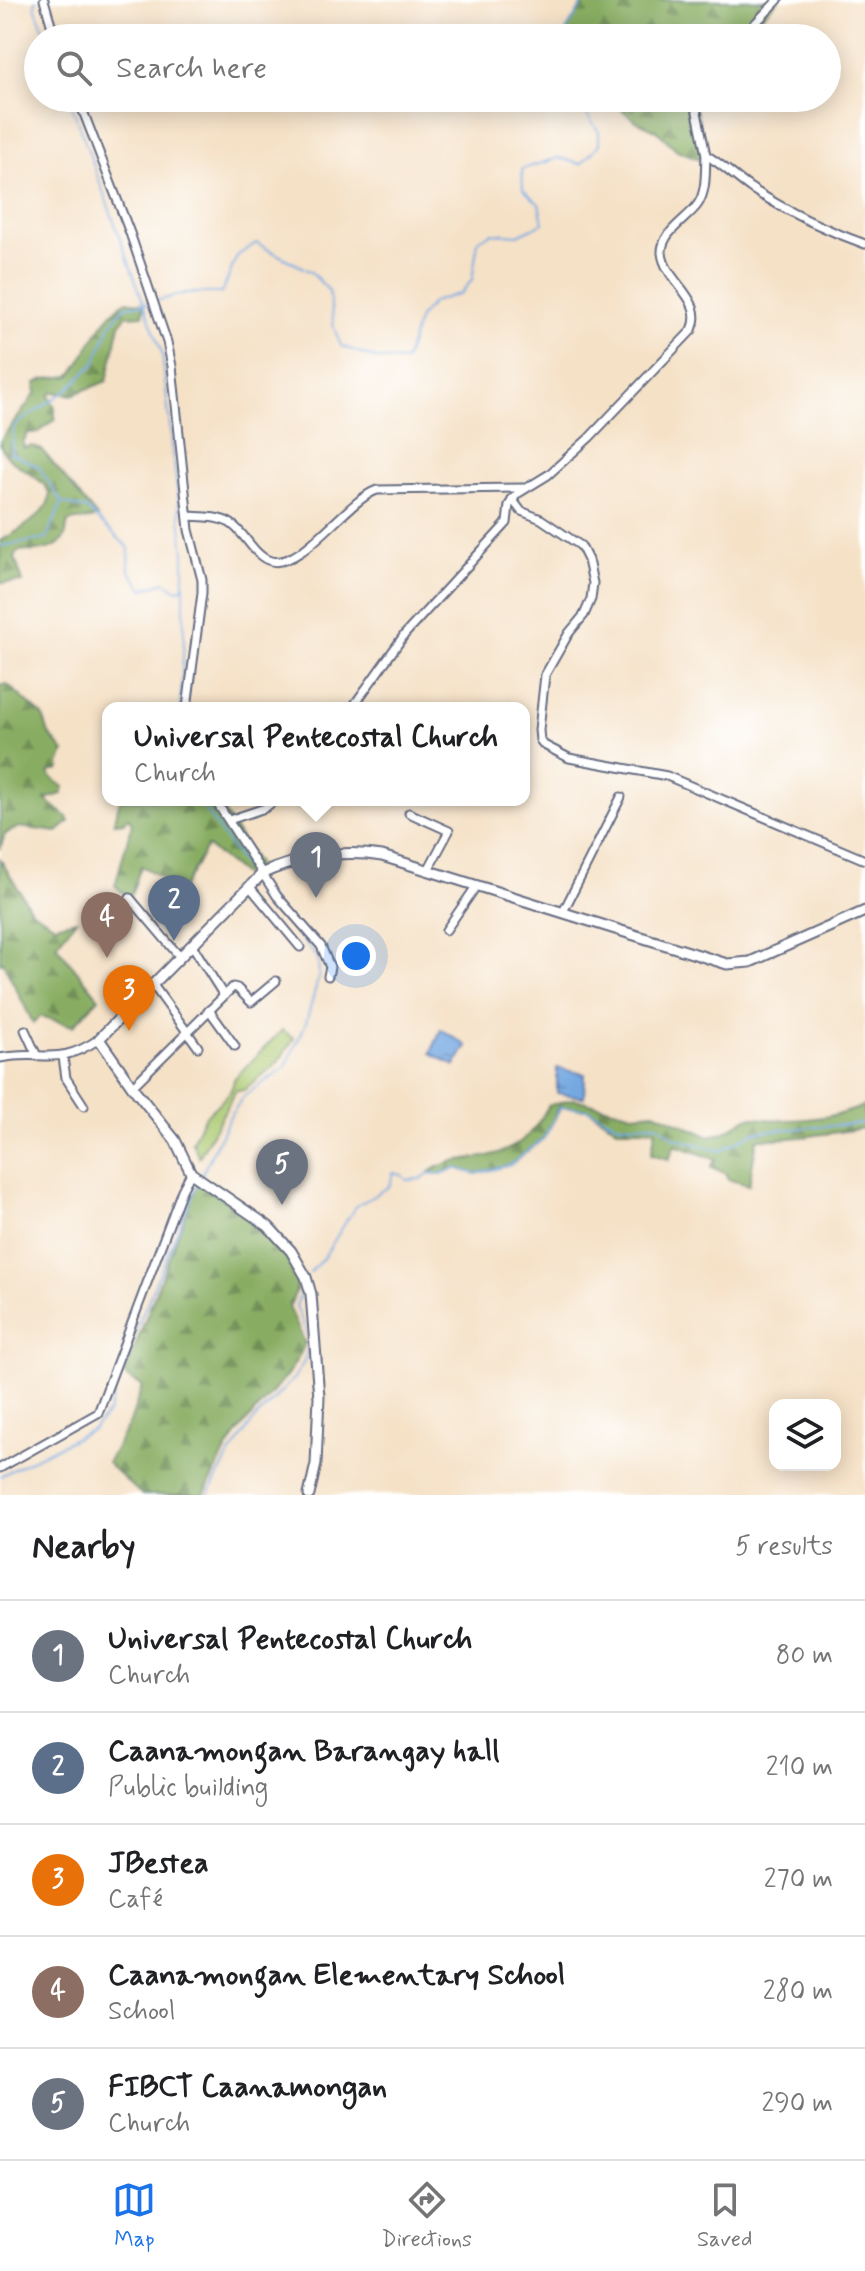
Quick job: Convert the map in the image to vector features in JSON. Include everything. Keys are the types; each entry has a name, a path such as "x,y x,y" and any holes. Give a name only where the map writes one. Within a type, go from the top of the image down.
{"street":[{"path":"44,0 51,24"},
{"path":"755,24 778,0"},
{"path":"83,112 130,233 170,354 188,516 202,593 188,702"},
{"path":"356,702 405,634 507,523 512,499 524,488 548,475 589,438 692,330 695,312 662,255 670,233 698,204 704,191 706,155 697,112"},
{"path":"706,155 795,214 865,244"},
{"path":"188,516 211,517 230,523 264,558 277,562 300,552 361,498 377,490 524,488"},
{"path":"512,499 522,512 541,519 581,546 593,577 593,593 584,615 569,633 545,675 539,730 544,745 569,758 671,777 727,804 865,860"},
{"path":"563,912 621,797"},
{"path":"219,806 282,903 321,946 330,967 328,976"},
{"path":"229,820 265,806"},
{"path":"409,813 449,831 428,870"},
{"path":"0,1058 63,1057 83,1050 99,1039 263,873 300,860 348,852 382,856 738,965 865,911"},
{"path":"446,930 477,885"},
{"path":"250,887 300,947"},
{"path":"130,898 180,957"},
{"path":"192,945 224,996"},
{"path":"132,1087 235,987 251,1002 276,981"},
{"path":"153,985 198,1047"},
{"path":"209,1010 235,1046"},
{"path":"25,1030 37,1056"},
{"path":"99,1039 132,1087 175,1140 191,1173 268,1226 291,1251 306,1277 311,1294 319,1397 316,1464 309,1495"},
{"path":"63,1057 66,1078 84,1106"},
{"path":"0,1468 98,1413 191,1173"}],"green space":[{"path":"585,0 606,5 615,0 778,0 755,24 570,24"},
{"path":"625,112 697,112 706,155 702,160 677,150 656,130"},
{"path":"127,301 144,304 143,315 126,316 120,324 107,381 72,395 53,392 49,396 55,407 55,419 38,433 28,433 23,443 24,448 32,446 42,450 97,517 68,522 66,534 58,545 16,553 23,582 0,583 0,541 32,521 47,505 49,493 42,482 5,453 0,441 35,394 36,383 70,376 109,316"},
{"path":"7,684 43,716 49,734 64,752 60,769 49,772 64,787 62,794 45,799 69,822 57,832 19,827 5,834 0,849 0,686"},
{"path":"118,806 220,806 263,873 253,883 207,846 182,889 141,866 130,898 115,886 132,823 128,817 124,822 114,823"},
{"path":"0,859 31,910 55,925 76,920 56,945 99,998 73,1026 41,1016 33,1023 3,962 0,963"},
{"path":"282,1030 294,1038 278,1062 244,1090 236,1090 199,1157 192,1142 203,1120 227,1096 234,1079"},
{"path":"574,1099 633,1114 655,1112 708,1136 723,1133 749,1117 808,1119 839,1114 865,1105 865,1128 757,1139 749,1185 727,1179 727,1174 711,1167 716,1159 675,1145 669,1159 651,1154 656,1129 617,1129 588,1109 561,1107 544,1138 510,1165 476,1174 456,1168 441,1174 429,1173 458,1160 490,1156 511,1148 528,1135 549,1105"},
{"path":"198,1182 242,1213 288,1256 296,1270 298,1283 289,1307 305,1343 292,1368 232,1441 204,1495 142,1495 107,1463 131,1420 142,1386 124,1375"}],"water":[{"path":"441,1029 467,1046 455,1066 431,1053"},
{"path":"557,1068 585,1074 584,1097 557,1093"}],"waterway":[{"path":"36,0 35,7 42,24"},
{"path":"570,24 585,0"},
{"path":"587,0 606,6 615,0"},
{"path":"74,112 162,353 184,554 180,702"},
{"path":"156,301 186,293 222,293 237,256 256,243 311,272 329,291 334,328 341,346 377,359 405,361 419,318 433,302 461,293 472,280 478,241 491,233 518,235 543,223 539,204 523,189 522,169 559,158 581,164 599,145 599,132 585,112"},
{"path":"0,546 46,539 62,503 39,467 11,453 14,426 67,390 95,363 110,325 124,307 147,303"},
{"path":"63,503 86,509 129,548 129,570 143,589 165,582 177,590 184,587"},
{"path":"202,806 252,878"},
{"path":"202,1174 231,1114 245,1095 285,1068 306,1023 319,976 318,959 259,886"},
{"path":"310,1273 324,1257 355,1207 390,1186 393,1173 402,1175 406,1180 421,1179 429,1173 441,1174 456,1168 476,1174 510,1165 544,1138 560,1107 588,1109 618,1125 657,1124 675,1138 720,1151 755,1132 865,1123"},
{"path":"0,1476 93,1429 109,1412 121,1365 198,1182"},
{"path":"208,1495 227,1459 254,1420 294,1378 304,1362 310,1341 296,1306 303,1284"}],"place":[{"name":"Universal Pentecostal Church","path":"316,898"},
{"name":"Caanamongan Barangay hall","path":"174,941"},
{"name":"Caanamongan Elementary School","path":"107,958"},
{"name":"JBestea","path":"129,1031"},
{"name":"FIBCT Caanamongan","path":"282,1205"}]}
